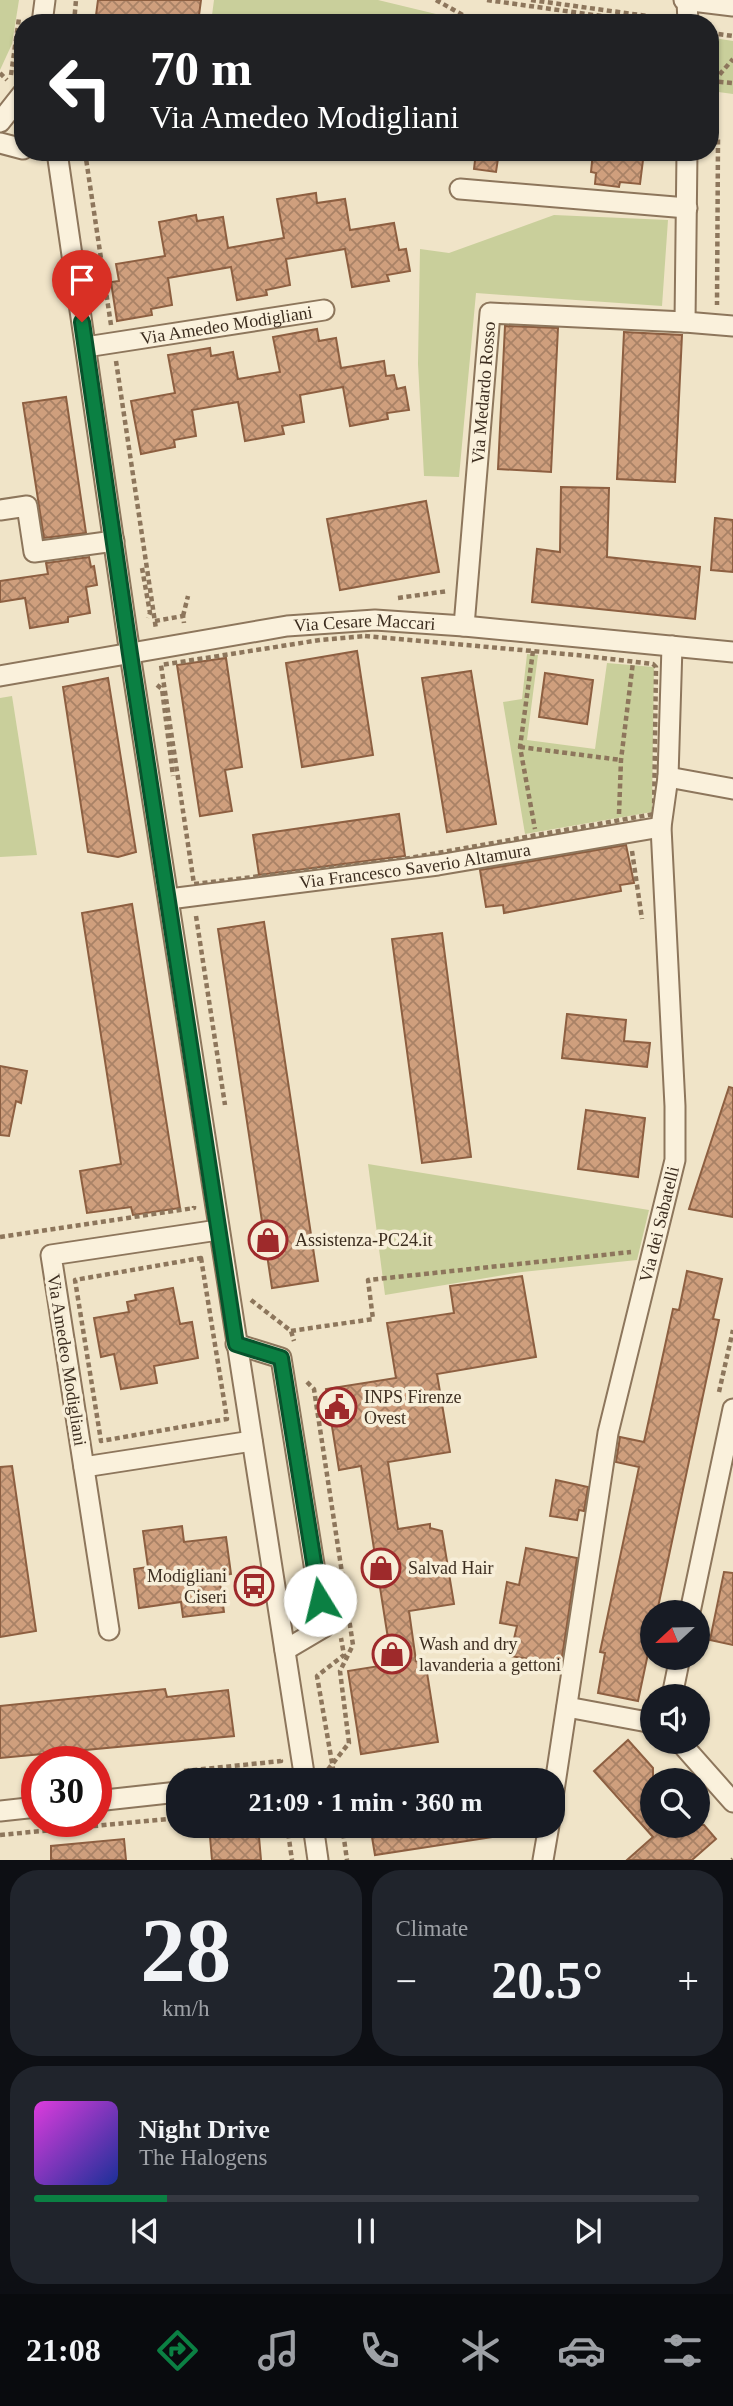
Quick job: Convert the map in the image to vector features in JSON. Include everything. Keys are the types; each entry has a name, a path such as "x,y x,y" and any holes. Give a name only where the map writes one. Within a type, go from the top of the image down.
{"street":[{"path":"686,0 733,6"},
{"path":"0,122 11,98"},
{"path":"59,161 130,654 218,1230 305,1768"},
{"path":"685,323 687,161"},
{"path":"460,189 687,208"},
{"name":"Via Amedeo Modigliani","path":"86,348 324,310"},
{"name":"Via Medardo Rosso","path":"464,626 490,313 733,326"},
{"path":"0,510 27,506 34,552 114,541"},
{"name":"Via Cesare Maccari","path":"0,676 130,654 154,643 287,626 375,620 733,652"},
{"name":"Via dei Sabatelli","path":"557,1768 608,1433 676,1160 661,827 668,777 672,646"},
{"path":"668,777 733,789"},
{"name":"Via Francesco Saverio Altamura","path":"169,899 438,865 661,827"},
{"name":"Via Amedeo Modigliani","path":"109,1630 51,1255 218,1230"},
{"path":"236,1344 281,1358 290,1411 324,1627 285,1650"},
{"path":"693,1600 733,1409"},
{"name":"Via Amedeo Modigliani","path":"84,1467 252,1441"},
{"path":"566,1707 640,1721"},
{"path":"691,1754 733,1802"},
{"path":"112,1799 166,1793"},
{"path":"0,1811 21,1809"},
{"path":"315,1838 318,1860"},
{"path":"543,1860 547,1838"}],"path":[{"path":"436,0 461,14"},
{"path":"487,0 587,14"},
{"path":"531,0 636,14"},
{"path":"719,74 733,59"},
{"path":"11,98 14,69"},
{"path":"80,161 155,621 156,684 162,690 220,1107"},
{"path":"86,161 150,613 148,621 154,643"},
{"path":"718,161 718,313"},
{"path":"385,600 452,590"},
{"path":"185,631 183,616 188,597"},
{"path":"155,621 183,616"},
{"path":"365,636 533,650 633,661 653,664 656,667 654,814 404,859 194,884 161,665 320,640 365,636"},
{"path":"533,650 520,747 537,835"},
{"path":"619,821 621,760 633,661"},
{"path":"520,747 621,760"},
{"path":"0,1237 194,1208 192,1195"},
{"path":"291,1331 373,1319 368,1280 653,1250"},
{"path":"201,1258 227,1419 101,1441 75,1280 201,1258"},
{"path":"250,1299 291,1331 294,1342"},
{"path":"302,1377 314,1389 353,1645 340,1671 349,1743 328,1768"},
{"path":"214,1768 281,1761 280,1756"},
{"path":"0,1835 166,1819"},
{"path":"289,1838 292,1860"},
{"path":"344,1838 347,1860"}],"green space":[{"path":"0,0 19,0 17,14 14,14 12,44 0,70"},
{"path":"214,0 378,0 436,14 212,14"},
{"path":"719,39 733,41 733,94 719,92"},
{"path":"554,215 668,220 662,306 476,293 459,477 424,476 418,364 420,249 449,253"},
{"path":"527,654 538,655 527,740 595,749 607,663 654,667 652,812 525,834 503,702 522,699"},
{"path":"12,696 37,855 0,857 0,698"},
{"path":"368,1164 649,1210 637,1260 522,1272 385,1295"}],"building":[{"path":"98,0 201,0 199,14 96,14"},
{"path":"475,161 498,161 496,172 474,169"},
{"path":"592,161 643,161 640,184 620,182 619,187 595,184 596,173 591,172"},
{"path":"316,193 317,203 345,199 350,230 394,223 399,250 406,249 410,271 387,275 389,281 352,287 345,249 286,259 290,285 266,290 267,295 237,300 231,267 168,278 172,305 151,309 152,315 117,321 111,282 119,281 116,264 165,256 159,222 196,215 197,221 223,217 228,248 284,238 277,199"},
{"path":"505,326 558,328 551,472 498,469"},
{"path":"317,329 319,341 336,338 341,368 384,361 386,376 394,375 397,389 405,387 409,410 387,413 388,419 350,426 343,387 300,395 304,422 282,426 284,434 245,441 238,402 192,410 196,436 174,440 175,447 141,454 131,401 175,393 168,355 210,348 211,356 233,352 238,379 280,372 273,337"},
{"path":"624,332 682,335 675,482 617,479"},
{"path":"66,397 86,533 44,538 23,403"},
{"path":"561,487 609,488 607,557 700,567 695,619 532,602 537,549 560,552"},
{"path":"426,501 439,572 340,590 327,519"},
{"path":"715,518 733,520 733,572 711,570"},
{"path":"89,557 91,567 94,566 97,585 86,587 90,613 68,617 68,622 30,628 25,598 0,602 0,581 48,574 46,563"},
{"path":"357,651 373,755 302,767 286,663"},
{"path":"226,658 242,767 225,770 232,811 200,816 177,665"},
{"path":"471,671 496,824 447,832 422,678"},
{"path":"545,673 593,680 587,724 539,717"},
{"path":"108,678 136,852 118,857 88,852 63,687"},
{"path":"399,814 405,856 259,875 253,835"},
{"path":"626,845 634,883 620,885 621,891 504,913 503,905 486,907 480,870"},
{"path":"132,904 180,1208 133,1215 131,1207 87,1213 80,1171 121,1164 82,913"},
{"path":"264,922 318,1281 272,1288 218,929"},
{"path":"442,933 471,1157 422,1163 392,939"},
{"path":"567,1014 626,1020 624,1041 650,1043 647,1067 562,1058"},
{"path":"0,1066 27,1071 21,1103 16,1101 9,1136 0,1135"},
{"path":"729,1087 733,1088 733,1217 689,1209"},
{"path":"586,1110 645,1118 638,1177 578,1169"},
{"path":"687,1271 722,1279 713,1319 719,1320 660,1600 640,1600 640,1670 645,1670 638,1701 598,1693 605,1653 600,1652 639,1467 616,1462 620,1437 644,1442 673,1309 679,1310"},
{"path":"522,1276 536,1357 437,1374 450,1452 388,1462 398,1529 430,1524 430,1528 442,1531 454,1604 409,1611 416,1661 425,1660 438,1742 361,1754 348,1671 392,1664 361,1466 339,1470 326,1389 396,1378 387,1323 454,1313 450,1286"},
{"path":"173,1288 180,1324 192,1322 198,1358 154,1366 157,1383 121,1389 114,1354 101,1357 94,1318 129,1312 127,1302 136,1300 135,1295"},
{"path":"12,1466 36,1631 0,1637 0,1467"},
{"path":"556,1480 588,1487 584,1511 579,1510 577,1520 550,1516"},
{"path":"182,1526 184,1542 226,1537 231,1574 219,1576 224,1612 183,1617 181,1602 139,1608 134,1569 148,1567 143,1531"},
{"path":"526,1548 577,1558 561,1664 510,1656 517,1626 500,1623 507,1582 519,1585"},
{"path":"724,1572 733,1573 733,1645 710,1640"},
{"path":"165,1689 167,1697 228,1690 234,1736 112,1747 21,1746 21,1756 0,1758 0,1706"},
{"path":"628,1740 653,1768 640,1768 640,1822 594,1771"},
{"path":"710,1832 716,1839 692,1860 627,1860 652,1838 710,1838"},
{"path":"210,1838 259,1838 261,1860 212,1860"},
{"path":"372,1838 486,1838 375,1855"},
{"path":"124,1839 126,1860 51,1860 51,1846"}],"place":[{"name":"Assistenza-PC24.it","path":"268,1240"},
{"name":"INPS Firenze Ovest","path":"337,1407"},
{"name":"Salvad Hair","path":"381,1568"},
{"name":"Modigliani Ciseri","path":"254,1586"},
{"name":"Wash and dry lavanderia a gettoni","path":"392,1654"}],"route":[{"path":"82,322 236,1344 281,1358 320,1600"}]}
